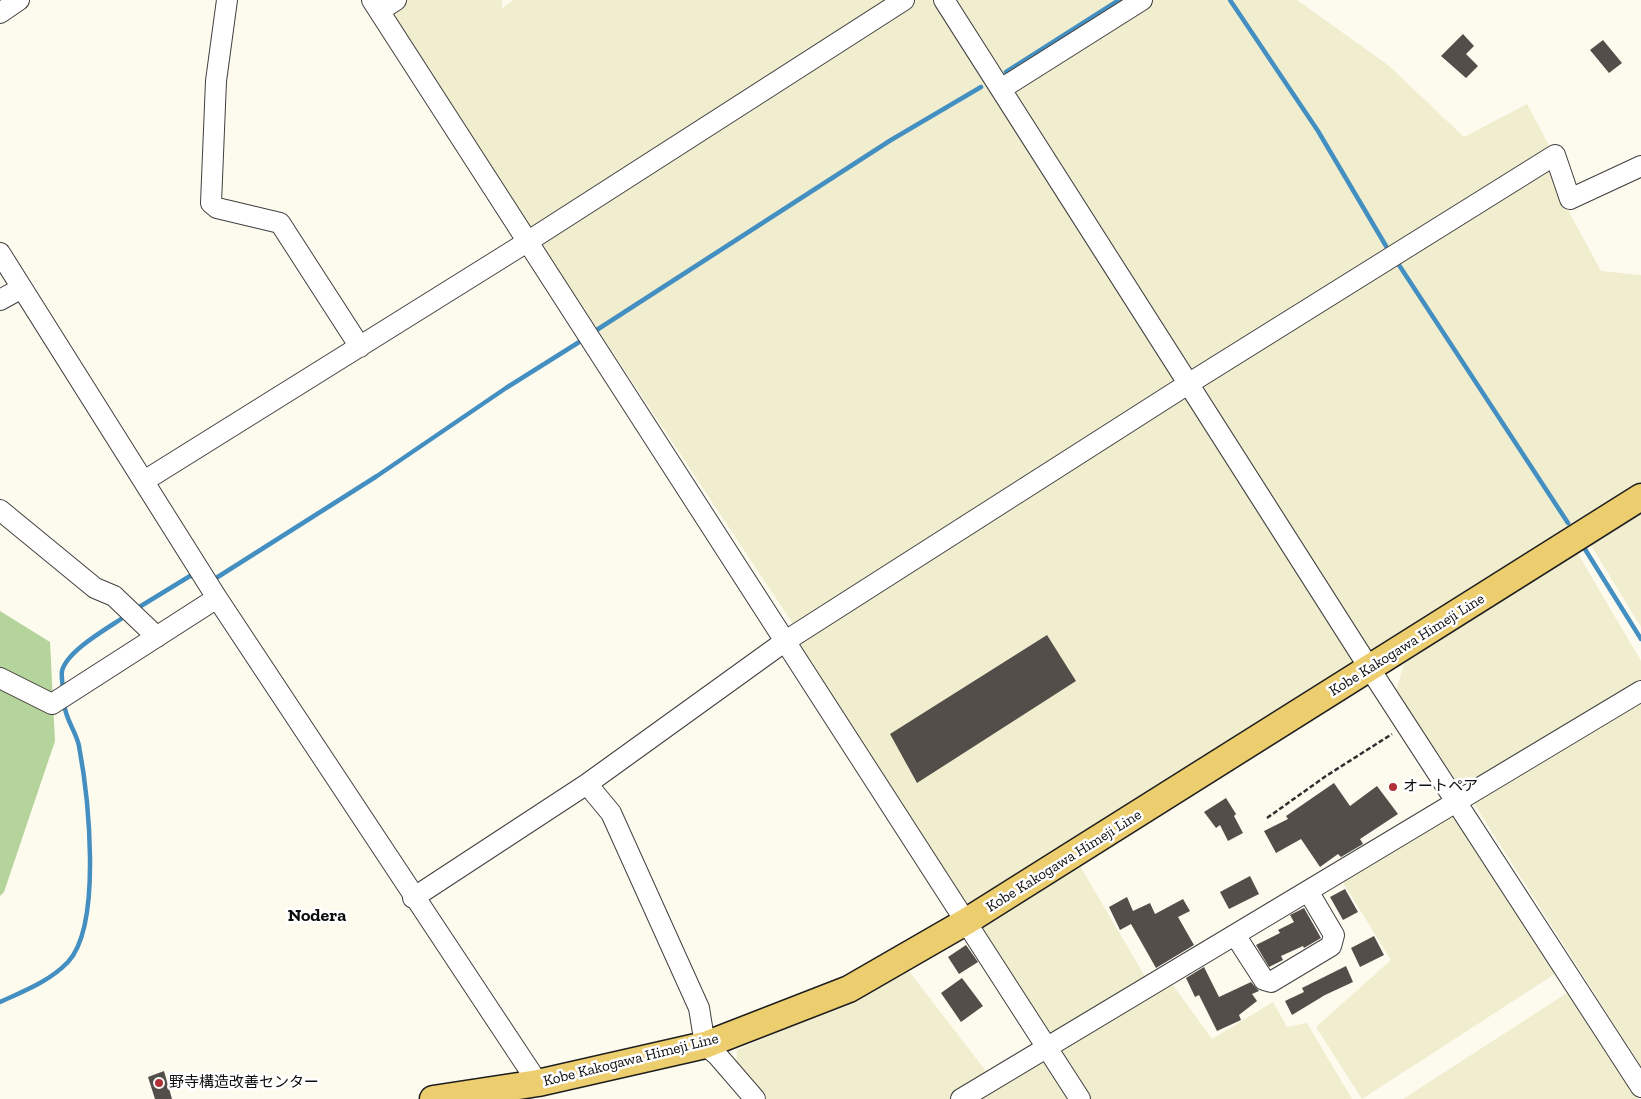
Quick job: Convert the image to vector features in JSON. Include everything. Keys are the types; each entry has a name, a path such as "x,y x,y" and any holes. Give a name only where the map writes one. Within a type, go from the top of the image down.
{"main road":[{"name":"Kobe Kakogawa Himeji Line","path":"433,1099 538,1083 705,1045 849,989 967,921 1641,497"}],"street":[{"path":"0,13 20,0"},
{"path":"227,0 216,81 210,203 217,208 280,223 360,346"},
{"path":"396,0 375,5 1080,1099"},
{"path":"144,481 528,242 904,0"},
{"path":"944,0 1370,669 1641,1086"},
{"path":"1000,89 1142,0"},
{"path":"413,898 587,784 784,642 1188,384 1555,155 1570,199 1641,166"},
{"path":"0,253 20,288 217,598 413,898 538,1083"},
{"path":"0,300 20,288"},
{"path":"0,510 95,588 114,596 157,637"},
{"path":"0,678 52,704 217,598"},
{"path":"961,1099 1641,691"},
{"path":"587,784 610,813 699,1008 705,1045 718,1054 755,1099"},
{"path":"1235,935 1264,980 1271,982 1332,946 1334,935 1308,891"}],"path":[{"path":"1267,818 1326,776 1406,725"}],"shaded area":[{"path":"405,0 502,0 502,8 514,0 1297,0 1388,65 1464,137 1527,104 1552,151 795,627 387,12"},
{"path":"1550,163 1568,210 1601,271 1641,275 1641,485 967,909 793,640"},
{"path":"1641,511 1641,627 1590,544"},
{"path":"1577,552 1641,661 1641,683 1462,789 1396,691 1404,664"},
{"path":"1641,699 1641,1067 1473,802"},
{"path":"1451,813 1558,972 1362,1099 1316,1027 1391,960 1342,881"},
{"path":"1080,866 1147,980 1063,1031 1044,1032 981,929"},
{"path":"908,970 989,1075 949,1099 764,1099 736,1064 737,1050 829,1009"},
{"path":"1170,981 1212,1039 1273,1002 1287,1027 1307,1023 1352,1099 1089,1099 1056,1048"},
{"path":"1570,991 1639,1099 1403,1099"},
{"path":"1044,1058 1071,1099 979,1099"}],"green space":[{"path":"0,611 50,642 55,741 4,892 0,896"}],"building":[{"path":"1463,34 1474,46 1466,54 1478,66 1466,78 1441,56"},
{"path":"1603,40 1622,63 1609,73 1590,50"},
{"path":"1047,635 1076,681 917,783 890,734"},
{"path":"1334,783 1350,806 1377,786 1398,814 1360,839 1363,844 1341,857 1338,854 1320,867 1301,839 1276,853 1264,831 1288,819 1286,816"},
{"path":"1226,798 1236,814 1234,816 1243,833 1228,841 1220,825 1216,828 1204,812"},
{"path":"1250,876 1259,894 1229,909 1220,892"},
{"path":"1345,889 1358,912 1343,920 1330,897"},
{"path":"1127,897 1133,911 1150,903 1155,914 1183,899 1190,911 1178,917 1194,945 1156,968 1131,924 1120,930 1109,907"},
{"path":"1304,908 1321,938 1304,948 1303,946 1281,956 1283,960 1269,967 1256,945 1280,933 1278,930 1294,922 1290,915"},
{"path":"1374,936 1384,955 1360,967 1351,948"},
{"path":"966,945 978,962 959,974 948,957"},
{"path":"1346,966 1353,982 1325,995 1292,1015 1285,1001 1304,992 1302,988"},
{"path":"1204,967 1219,997 1251,982 1259,991 1252,994 1257,1001 1239,1015 1241,1020 1217,1031 1199,995 1195,997 1186,978"},
{"path":"962,978 983,1006 961,1022 941,993"},
{"name":"野寺構造改善センター","path":"164,1071 172,1099 155,1099 148,1077"}],"waterway":[{"path":"1006,72 1119,0"},
{"path":"1230,0 1318,131 1386,246"},
{"path":"592,333 891,140 981,87"},
{"path":"1397,262 1568,523"},
{"path":"213,580 377,476 506,388 584,339"},
{"path":"1583,546 1641,639"},
{"path":"136,609 190,576 196,577"},
{"path":"63,691 62,671 72,655 80,647 127,615"},
{"path":"0,1002 27,990 61,969 68,962 79,944 86,919 90,858 86,795 79,746 66,714 64,703"}],"place":[{"name":"オートペア","path":"1393,787"},
{"name":"野寺構造改善センター","path":"159,1083"}],"district":[{"name":"Nodera","path":"317,916"}]}
